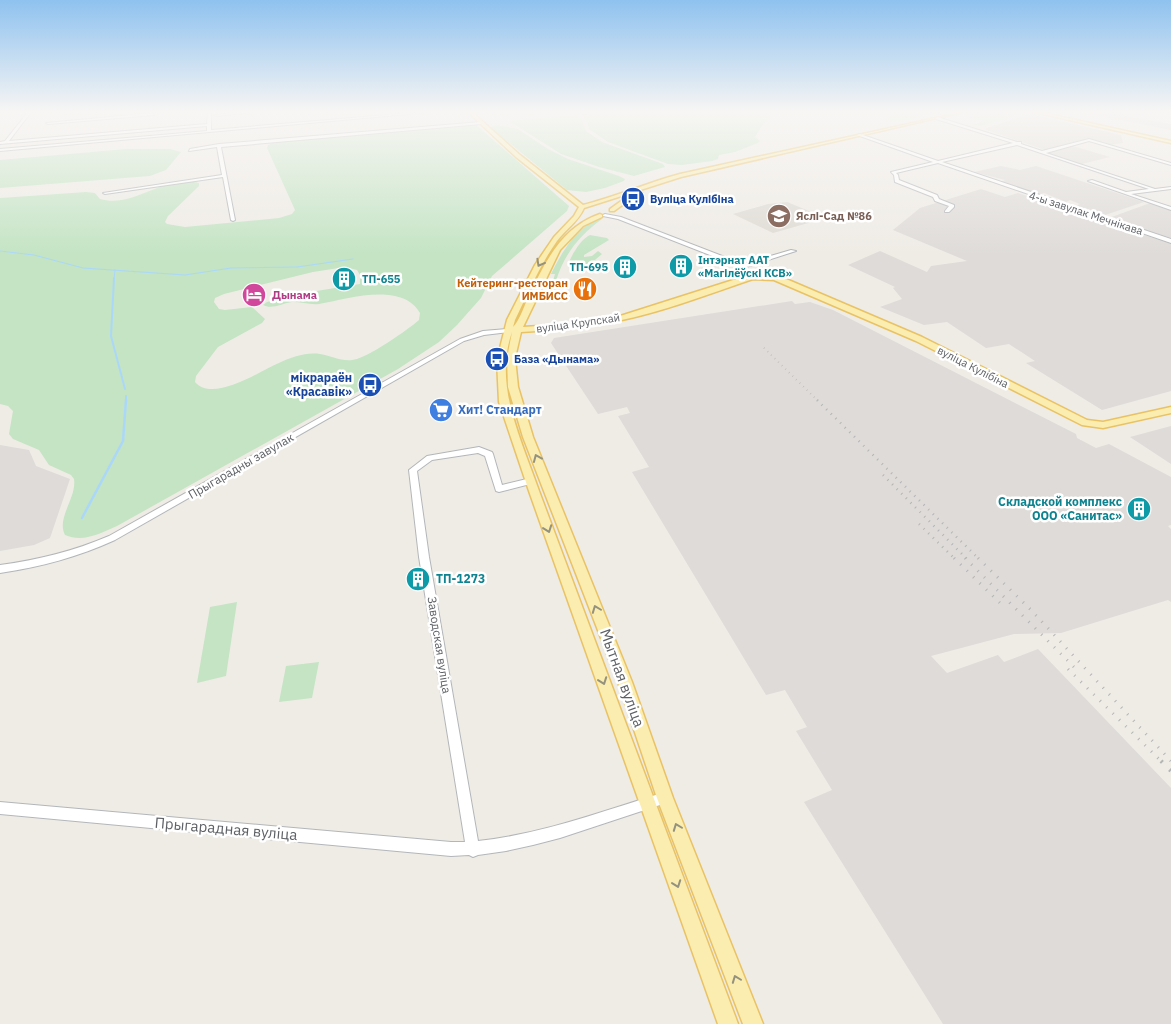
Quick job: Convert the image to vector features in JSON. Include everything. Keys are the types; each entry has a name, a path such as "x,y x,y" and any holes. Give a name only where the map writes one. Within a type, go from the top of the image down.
{"main road":[{"path":"522,160 590,216 607,213 608,206 592,205"},
{"name":"вуліца Крупскай","path":"580,209 680,176 753,160"},
{"name":"вуліца Крупскай","path":"512,330 557,249 581,225 607,213 637,193 668,183 763,160"},
{"path":"512,330 519,302 546,252 577,217 580,209"},
{"name":"вуліца Крупскай","path":"512,330 572,326 617,318 644,312 752,277 766,276 780,279"},
{"name":"вуліца Кулібіна","path":"780,279 919,339 1085,423 1103,426 1171,410"},
{"name":"Мытная вуліца","path":"512,330 501,360 504,402 728,1024"},
{"name":"Мытная вуліца","path":"512,330 511,358 513,387 517,407 621,673 665,798 753,1024"}],"street":[{"path":"221,160 233,220"},
{"name":"4-ы завулак Мечнікава","path":"930,160 1171,241"},
{"path":"946,160 893,172 896,175 897,181 936,196 937,200 952,206 947,211"},
{"path":"1066,160 1153,189"},
{"path":"1157,160 1171,164"},
{"path":"105,193 224,176"},
{"path":"1090,181 1171,209"},
{"path":"1126,194 1153,189 1171,190"},
{"path":"607,213 743,266 793,251"},
{"name":"Прыгарадны завулак","path":"0,569 51,561 78,553 112,538 471,336 512,330"},
{"name":"Заводская вуліца","path":"473,850 424,557 413,470 430,458 479,450 489,454 499,489 532,482"},
{"path":"451,850 473,850 548,836 665,798"},
{"name":"Прыгарадная вуліца","path":"0,808 451,850"}],"shaded area":[{"path":"1069,160 1099,160 1082,164"},
{"path":"1001,166 1020,170 1036,166 1144,202 1102,216 1073,207 1080,204 1070,200 1066,202 1044,193 1038,195 1001,182 1005,180 974,172"},
{"path":"981,189 1005,197 1018,193 1171,244 1171,391 1102,410 1026,363 1035,361 1009,344 986,348 947,322 924,325 880,307 902,299 893,288 895,287 848,265 880,251 927,272 931,266 967,261 893,230 920,208"},
{"name":"Яслі-Сад №86","path":"787,202 826,218 773,233 733,214 768,204"},
{"path":"1150,203 1171,210 1171,238 1109,218"},
{"path":"792,301 795,304 810,302 833,310 1076,434 1077,438 1096,448 1109,444 1171,477 1171,525 1168,526 1171,529 1171,602 1168,600 1061,633 1014,634 931,656 947,673 998,655 1004,662 1038,649 1171,788 1171,1024 943,1024 804,802 832,790 796,731 807,727 785,690 766,695 632,472 649,467 618,416 630,413 627,407 598,414 551,343 554,338"},
{"path":"1171,426 1171,464 1130,437"},
{"path":"0,445 29,450 36,466 70,479 50,538 34,545 0,551"}],"green space":[{"path":"0,160 175,160 166,170 150,176 0,188"},
{"path":"272,160 516,160 569,206 567,211 492,276 481,298 457,325 439,342 398,369 117,526 85,538 65,535 63,522 73,493 74,479 71,475 49,465 39,450 13,439 9,434 13,411 8,406 0,404 0,198 86,192 95,193 100,199 113,201 137,196 162,186 186,181 199,183 199,186 168,216 165,222 167,224 185,227 279,218 292,214 295,210","holes":["345,267 357,270 360,275 360,284 304,293 267,302 263,305 274,307 292,302 319,304 359,296 388,295 401,297 412,303 420,313 419,320 398,336 357,359 347,360 320,354 304,354 224,387 203,388 195,382 196,376 218,347 262,323 265,319 252,307 219,309 214,302 215,298 224,294 313,272"]},
{"path":"530,160 570,160 625,179 605,188 586,192 567,190"},
{"path":"578,160 651,160 663,164 665,167 634,176"},
{"path":"657,160 716,160 682,165 668,164"},
{"path":"602,219 574,246 563,262 556,281 553,281 555,274 551,274 571,241 584,227"},
{"path":"590,235 609,240 584,255 584,257 592,256 598,251 602,254 589,265 571,264 569,262 580,243"},
{"path":"237,602 226,676 197,683 210,607"},
{"path":"319,662 312,698 279,702 286,666"}],"waterway":[{"path":"0,251 34,255 83,268 115,270"},
{"path":"115,270 185,275 231,268 297,267 353,259"},
{"path":"114,280 115,270"},
{"path":"114,278 111,336 125,389"},
{"path":"82,518 123,441 126,400"}],"railway":[{"path":"764,348 819,402"},
{"path":"817,400 979,559"},
{"path":"883,475 967,559"},
{"path":"919,524 955,559"},
{"path":"954,558 1002,605"},
{"path":"965,558 1079,672"},
{"path":"978,558 1032,611 1171,761"},
{"path":"1068,669 1162,762"},
{"path":"1162,762 1171,771"}],"place":[{"name":"Вуліца Кулібіна","path":"633,199"},
{"name":"Яслі-Сад №86","path":"779,216"},
{"name":"Інтэрнат ААТ «Магілёўскі КСВ»","path":"681,266"},
{"name":"ТП-695","path":"625,267"},
{"name":"ТП-655","path":"344,279"},
{"name":"Кейтеринг-ресторан ИМБИСС","path":"585,289"},
{"name":"Дынама","path":"254,295"},
{"name":"База «Дынама»","path":"497,359"},
{"name":"мікрараён «Красавік»","path":"370,385"},
{"name":"Хит! Стандарт","path":"441,410"},
{"name":"Складской комплекс ООО «Санитас»","path":"1139,509"},
{"name":"ТП-1273","path":"418,579"}]}
